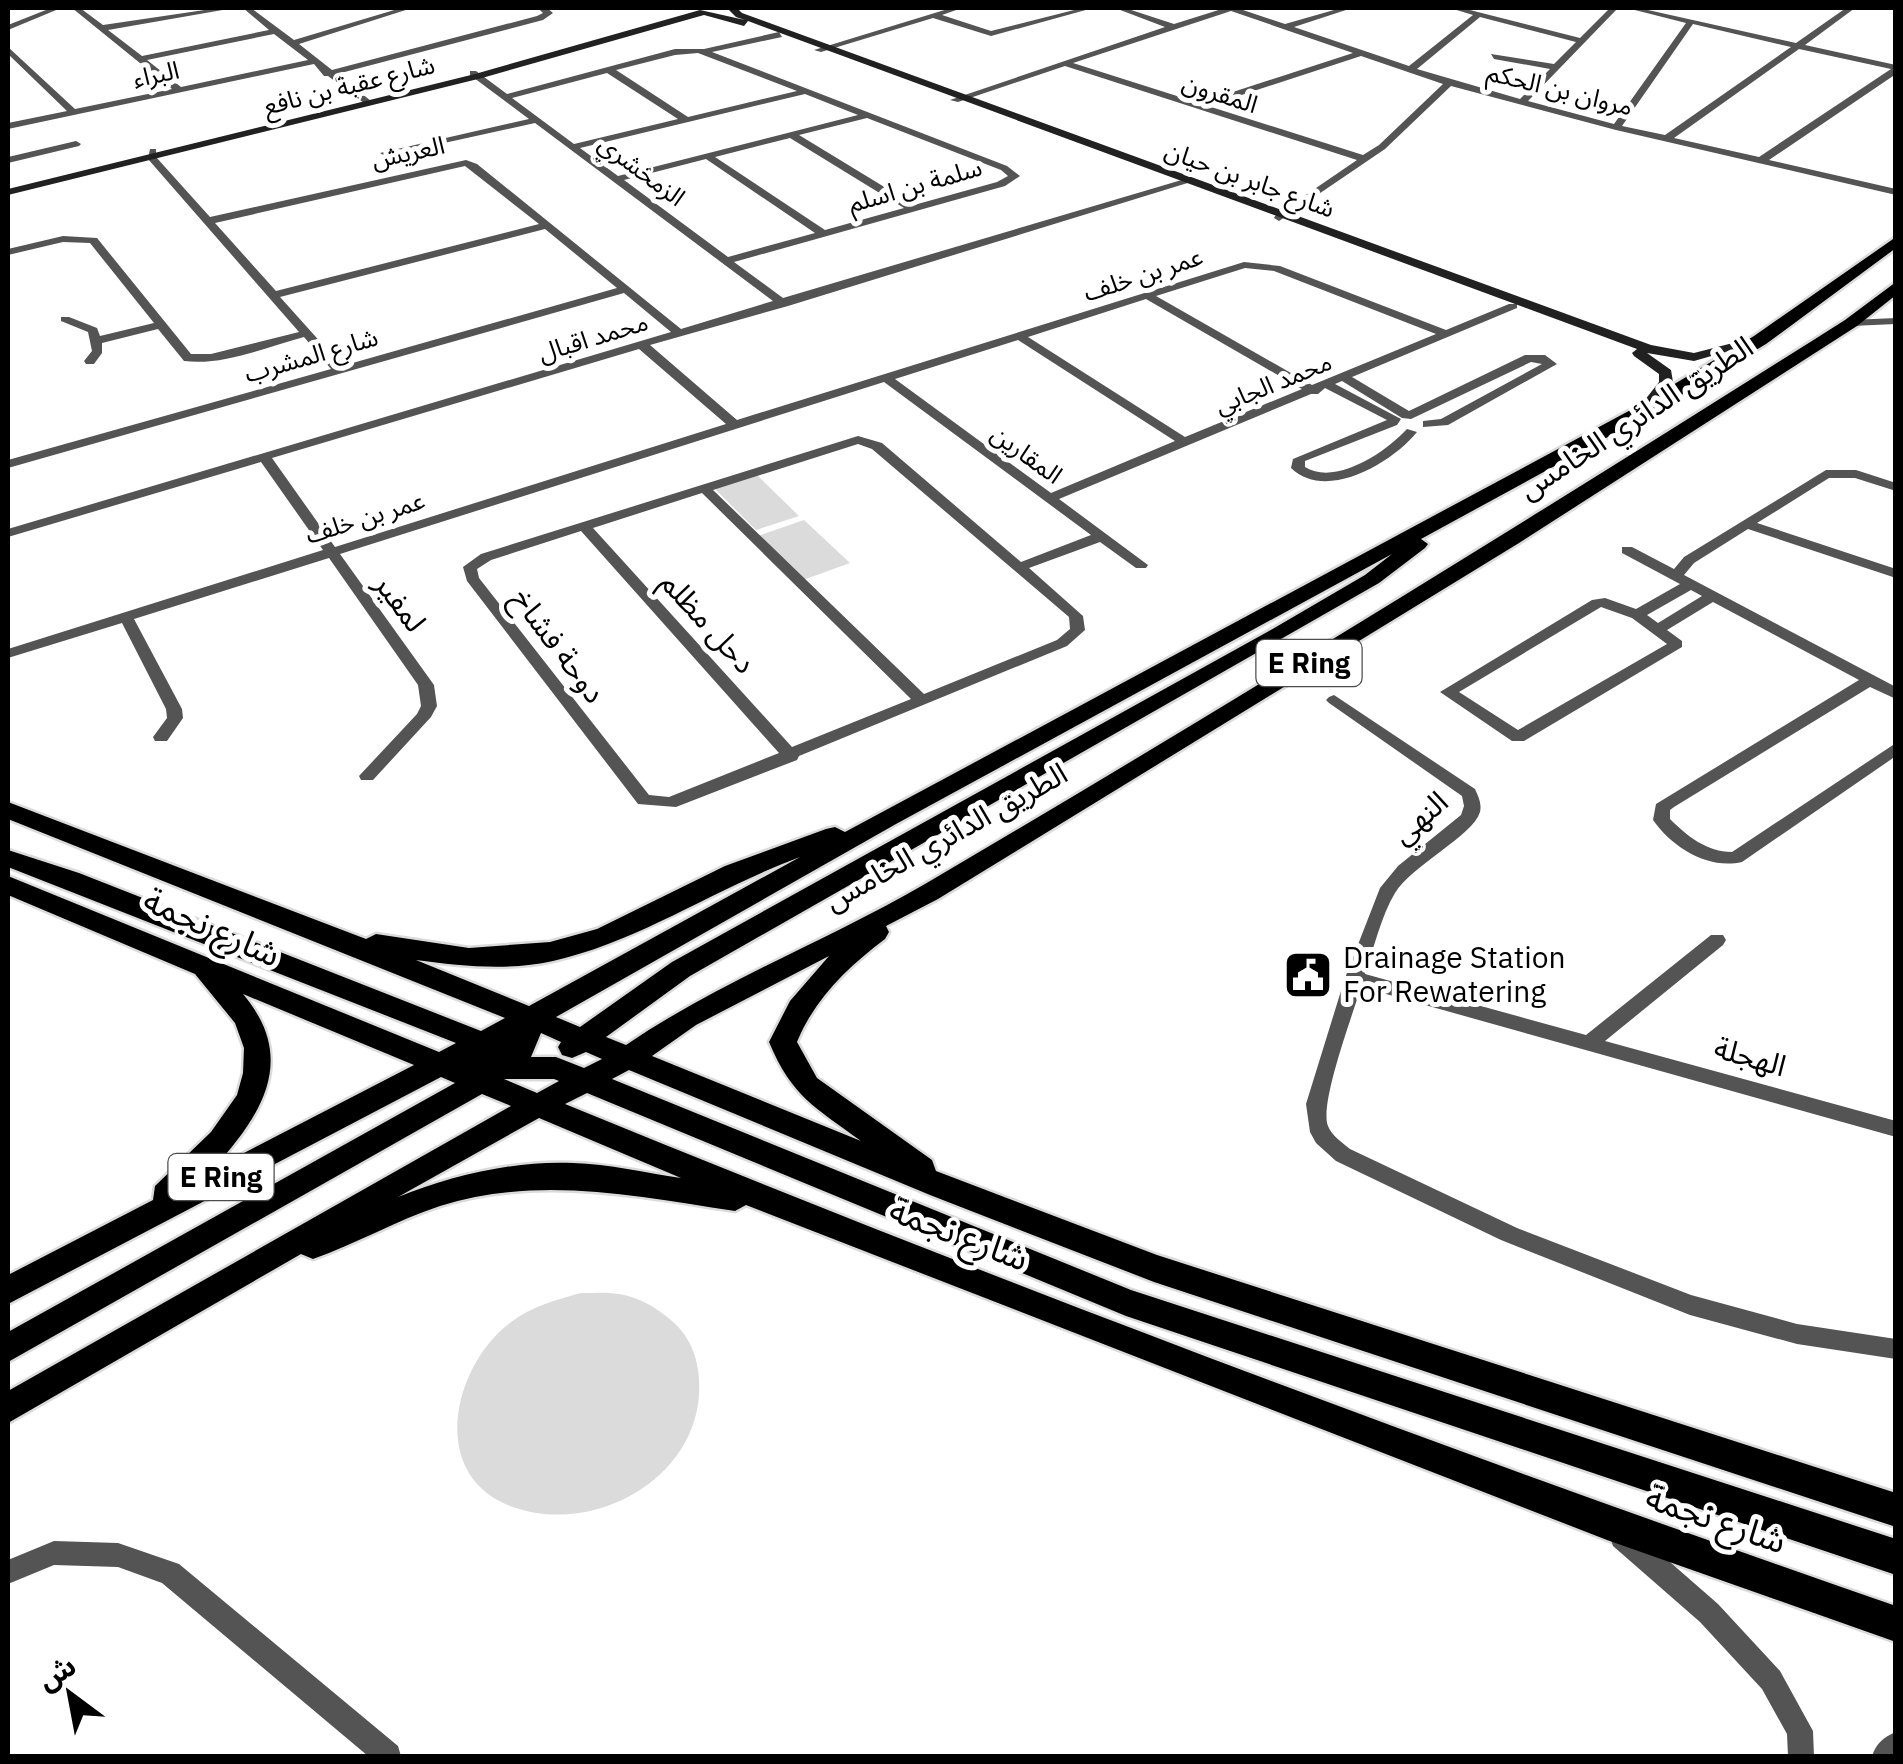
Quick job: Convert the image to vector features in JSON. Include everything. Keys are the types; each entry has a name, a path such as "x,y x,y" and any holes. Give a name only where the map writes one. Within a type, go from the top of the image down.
{"main road":[{"name":"الطريق الدائري الخامس","path":"8,1290 532,1018 888,818 1644,410 1760,340 1896,241"},
{"name":"الطريق الدائري الخامس","path":"8,1408 220,1283 539,1106 572,1060 628,1056 686,1018 929,893 1512,539 1851,323 1892,290"},
{"path":"572,1060 681,969 1372,579 1456,511"},
{"name":"شارع نجمة","path":"8,810 532,1018 572,1060 628,1056 940,1186 1154,1268 1896,1510"},
{"path":"342,940 469,958 550,952 625,928 764,860 888,818"},
{"path":"8,858 70,879 513,1058"},
{"name":"شارع نجمة","path":"8,885 436,1066 774,1203 1606,1523 1896,1624"},
{"path":"929,893 835,964 792,1018 783,1042 806,1086 940,1186"},
{"path":"138,1220 216,1147 234,1125 255,1080 256,1039 249,1021 200,968"},
{"path":"8,1348 478,1083 513,1058 532,1018"},
{"path":"436,1066 513,1058 572,1060 1126,1302 1896,1558"},
{"path":"220,1283 438,1194 522,1179 572,1175 774,1203"}],"street":[{"path":"8,28 56,8"},
{"path":"76,8 180,90"},
{"path":"102,28 230,8"},
{"path":"252,8 312,62 366,101"},
{"path":"291,44 408,8"},
{"path":"327,74 540,18 549,12 542,8"},
{"name":"شارع عقبة بن نافع","path":"475,74 685,8"},
{"name":"شارع جابر بن حيان","path":"685,8 822,48"},
{"name":"شارع عقبة بن نافع","path":"8,189 730,8"},
{"name":"شارع جابر بن حيان","path":"730,8 739,15 958,99 1661,353 1694,356 1760,340"},
{"path":"822,48 958,8"},
{"path":"932,15 992,34 1089,8"},
{"path":"1119,8 1173,27"},
{"path":"958,99 1230,8"},
{"name":"مروان بن الحكم","path":"1230,8 1449,83 1892,192"},
{"path":"1284,27 1344,8"},
{"path":"1454,8 1580,40"},
{"path":"1522,102 1614,8"},
{"path":"1631,8 1896,69"},
{"path":"1666,138 1851,8"},
{"path":"1409,70 1478,15"},
{"path":"1616,127 1692,21"},
{"path":"141,59 276,30"},
{"path":"706,51 778,36"},
{"path":"8,50 73,112"},
{"name":"سلمة بن اسلم","path":"506,98 675,52 706,51 1004,168 1015,176 1001,184 726,261"},
{"path":"1196,107 1358,54"},
{"path":"1494,56 1556,67"},
{"name":"البراء","path":"8,126 312,62"},
{"name":"المقرون","path":"1063,63 1365,160"},
{"path":"1762,160 1896,69"},
{"path":"609,70 686,120"},
{"name":"الزمخشري","path":"475,74 784,304"},
{"path":"1281,217 1365,160 1449,83"},
{"path":"573,148 809,91"},
{"path":"616,179 869,115"},
{"path":"385,153 536,120"},
{"path":"792,135 913,209"},
{"path":"8,148 67,136 88,155"},
{"path":"8,160 76,144"},
{"path":"152,154 339,370"},
{"path":"709,156 824,234"},
{"name":"العريش","path":"208,221 466,163 681,334"},
{"name":"محمد اقبال","path":"8,533 1185,182"},
{"name":"شارع جابر بن حيان","path":"1281,217 1650,358 1666,373 1666,382 1644,410"},
{"path":"274,295 546,225"},
{"path":"8,252 63,239 92,240 181,354 198,359 307,333"},
{"name":"عمر بن خلف","path":"8,654 1244,265 1265,265 1447,334"},
{"name":"شارع المشرب","path":"8,464 626,289"},
{"path":"1892,290 1887,302 1896,312"},
{"path":"1148,296 1314,391"},
{"name":"محمد الجابي","path":"1050,498 1513,306"},
{"path":"65,319 95,335 156,320"},
{"path":"1851,323 1896,321"},
{"path":"90,361 98,351 95,335"},
{"path":"1021,337 1186,443"},
{"path":"642,346 736,426"},
{"path":"1328,385 1401,418 1427,424 1444,422 1551,364 1541,358 1529,358 1401,418 1299,459 1298,468 1312,477 1338,477 1403,442 1411,432"},
{"path":"1346,378 1401,418"},
{"name":"المقارين","path":"887,380 1141,565"},
{"path":"1401,418 1398,429 1423,431 1427,424"},
{"name":"دوحة فشاخ","path":"848,441 870,442 1076,616 1078,630 1062,643 791,756 670,803 652,803 638,795 469,573 470,567 486,557 704,488 848,441"},
{"name":"لمفير","path":"264,458 421,677 429,696 423,716 367,776"},
{"path":"1676,576 1690,560 1826,474 1856,474 1896,486"},
{"path":"704,488 923,702"},
{"path":"1747,524 1896,574"},
{"name":"دحل مظلم","path":"585,527 791,756"},
{"path":"1020,567 1102,536"},
{"path":"1628,550 1896,694"},
{"path":"1637,616 1691,584"},
{"path":"1658,629 1714,596"},
{"path":"1597,602 1637,616 1676,646 1518,737 1448,692 1597,602"},
{"path":"125,616 174,710 176,718 161,737"},
{"path":"1870,680 1662,808 1661,820 1704,853 1714,858 1736,858 1896,748"},
{"name":"النهي","path":"1334,700 1470,793 1474,804 1464,823 1393,881 1354,978 1336,1036 1315,1115 1323,1137 1343,1155 1434,1201 1638,1286 1779,1329 1896,1349"},
{"path":"1589,1043 1717,940"},
{"name":"الهجلة","path":"1354,978 1896,1129"},
{"path":"1606,1523 1709,1613 1771,1680 1800,1731 1800,1756"},
{"path":"8,1572 54,1553 118,1556 170,1573 388,1756"},
{"path":"1886,1756 1896,1745"}],"shaded area":[{"path":"757,475 799,516 756,530 714,488"},
{"path":"804,520 850,563 803,580 758,536"},
{"path":"581,1293 614,1293 634,1298 678,1327 697,1364 696,1414 684,1444 665,1470 610,1505 578,1513 545,1514 513,1507 486,1492 468,1472 459,1447 463,1392 474,1365 511,1322 536,1308"}],"place":[{"name":"Drainage Station For Rewatering","path":"1308,975"}]}
